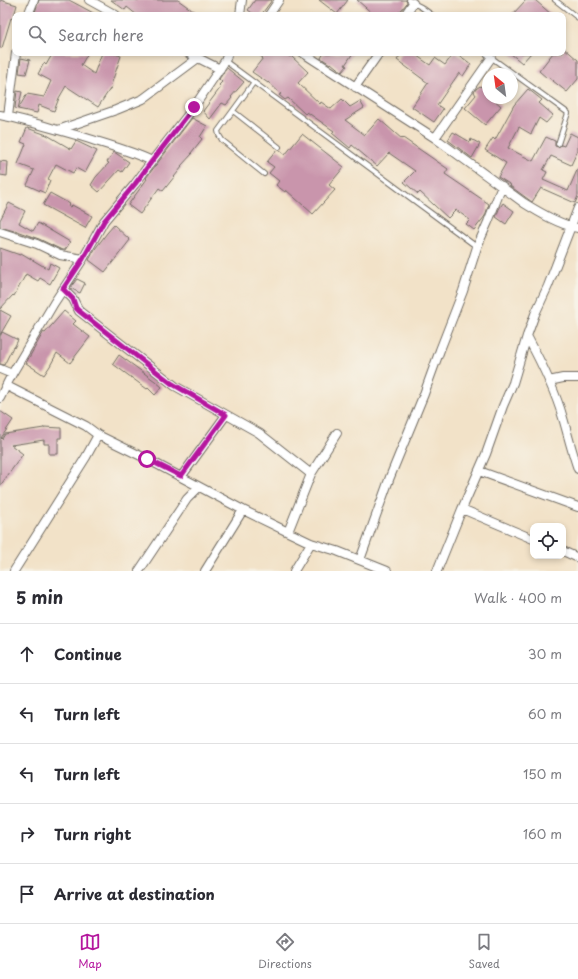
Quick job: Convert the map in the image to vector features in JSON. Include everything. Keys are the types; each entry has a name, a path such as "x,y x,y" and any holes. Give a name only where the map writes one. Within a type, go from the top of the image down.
{"street":[{"path":"29,12 34,0"},
{"path":"89,0 111,12"},
{"path":"240,12 242,0"},
{"path":"271,12 279,0"},
{"path":"406,12 411,2"},
{"path":"15,56 4,116 58,130 139,155 152,161"},
{"path":"194,56 220,69"},
{"path":"308,56 435,138 538,212 574,227"},
{"path":"355,87 377,56"},
{"path":"435,138 488,56"},
{"path":"0,398 12,374 63,289 83,259 104,221 135,184 194,107 227,57"},
{"path":"58,130 143,99 198,58"},
{"path":"360,560 390,477 424,394 463,291 477,247 502,186"},
{"path":"437,571 486,454 513,383 535,314 574,227 578,208"},
{"path":"0,232 37,244 60,255 83,259"},
{"path":"63,289 73,299 76,308 79,311 171,383 259,433 311,474"},
{"path":"527,336 543,365 563,417 578,469"},
{"path":"0,369 12,374"},
{"path":"549,381 563,378 578,378"},
{"path":"7,386 86,426 98,435 181,476 199,487 288,532 311,543 387,571"},
{"path":"181,476 226,415"},
{"path":"288,532 311,474 337,433"},
{"path":"14,571 86,457 98,435"},
{"path":"479,471 578,507"},
{"path":"139,571 187,499 199,487"},
{"path":"462,509 530,538"},
{"path":"205,571 243,510"},
{"path":"294,571 311,543"},
{"path":"566,552 578,558"}],"lane":[{"path":"555,0 578,18"},
{"path":"411,2 428,12"},
{"path":"488,56 568,113 558,144"},
{"path":"227,57 254,82 477,247"},
{"path":"254,82 218,130 222,140 264,174"},
{"path":"233,111 279,147"}],"building":[{"path":"0,0 17,5 15,12 12,12 12,18 2,48 0,48"},
{"path":"39,0 69,0 91,12 35,12"},
{"path":"111,0 178,0 195,12 133,12 127,7 125,10"},
{"path":"255,0 272,0 263,12 251,12 248,10"},
{"path":"319,0 348,0 339,12 334,12"},
{"path":"357,0 406,0 407,3 400,12 371,12"},
{"path":"526,0 535,0 549,12 515,12"},
{"path":"566,50 578,60 578,79 567,92 539,71 551,56 566,56"},
{"path":"51,56 86,56 81,65 94,74 101,56 121,56 111,85 112,86 98,107 66,86 54,111 39,105 37,113 18,109 27,94 44,97 51,81 38,74 44,63 46,65"},
{"path":"260,56 291,56 308,72 298,83 320,104 321,102 331,109 342,99 350,107 360,101 364,108 345,120 365,135 379,119 402,139 403,138 448,169 445,174 489,204 485,216 474,230 466,224 470,220 456,210 448,218 420,192 418,194 404,182 415,171 389,153 377,166 352,145 350,148 332,133 334,131 307,112 305,114 288,98 285,100 279,95 281,94 268,82 252,72 263,58"},
{"path":"322,56 351,56 345,65 347,66 342,72 331,63 330,64 321,58"},
{"path":"400,56 417,56 430,65 435,58 445,65 452,56 460,56 471,64 463,76 459,73 437,105 443,109 434,122 412,107 428,83 397,60"},
{"path":"514,56 528,56 522,63"},
{"path":"21,58 30,60 26,74 19,73"},
{"path":"227,68 244,82 226,105 222,103 210,119 203,111 221,87 219,85 222,82 219,79"},
{"path":"480,86 482,86 482,104 499,104 501,106 485,125 465,108 476,95 474,92 476,89"},
{"path":"528,89 542,100 539,103 553,115 546,123 539,118 531,134 519,127 508,148 533,161 546,137 555,141 555,146 558,147 561,145 564,146 570,133 578,137 578,150 571,165 551,156 543,170 547,172 543,180 568,191 578,168 578,196 575,203 541,188 532,202 510,186 511,185 498,177 506,163 485,150 493,138 495,140 514,105 518,104 518,100"},
{"path":"17,91 22,92 18,109 15,108"},
{"path":"192,118 207,126 200,137 202,139 163,191 159,188 140,214 128,205 147,179 146,178"},
{"path":"27,128 47,135 71,149 76,141 97,151 85,173 76,168 73,173 56,164 48,179 50,180 45,193 27,185 34,170 18,164 26,144 21,142"},
{"path":"453,132 470,142 471,139 480,144 472,158 448,140"},
{"path":"302,134 344,167 329,185 335,190 313,214 286,190 285,192 276,185 279,181 269,173 274,167 267,162 277,150 285,155"},
{"path":"114,152 129,162 122,172 119,170 99,192 91,185 109,163 107,162"},
{"path":"0,161 8,162 7,176 0,175"},
{"path":"50,193 70,204 68,206 70,207 72,205 92,216 85,228 43,205"},
{"path":"9,203 25,211 19,223 33,231 38,223 70,242 65,250 15,230 0,227 0,220"},
{"path":"503,203 514,211 506,224 496,217"},
{"path":"114,225 130,240 105,272 89,260 95,249"},
{"path":"0,248 20,255 21,253 48,269 50,263 59,268 50,284 40,278 38,281 26,274 14,296 13,295 0,309"},
{"path":"77,279 85,283 80,293 70,288"},
{"path":"0,310 11,316 0,335"},
{"path":"64,311 76,321 73,324 90,337 70,363 57,353 44,375 26,363 43,332 45,333"},
{"path":"2,332 18,340 4,365 0,364 0,337"},
{"path":"119,355 162,387 155,395 148,388 147,389 113,364"},
{"path":"0,411 13,420 1,438 2,439 5,434 44,427 61,428 61,438 58,438 58,454 49,454 49,444 44,444 44,440 11,445 23,454 0,486"}],"route":[{"path":"147,459 181,476 226,415 171,383 79,311 76,308 73,299 63,289 83,259 104,221 135,184 194,107"}]}
